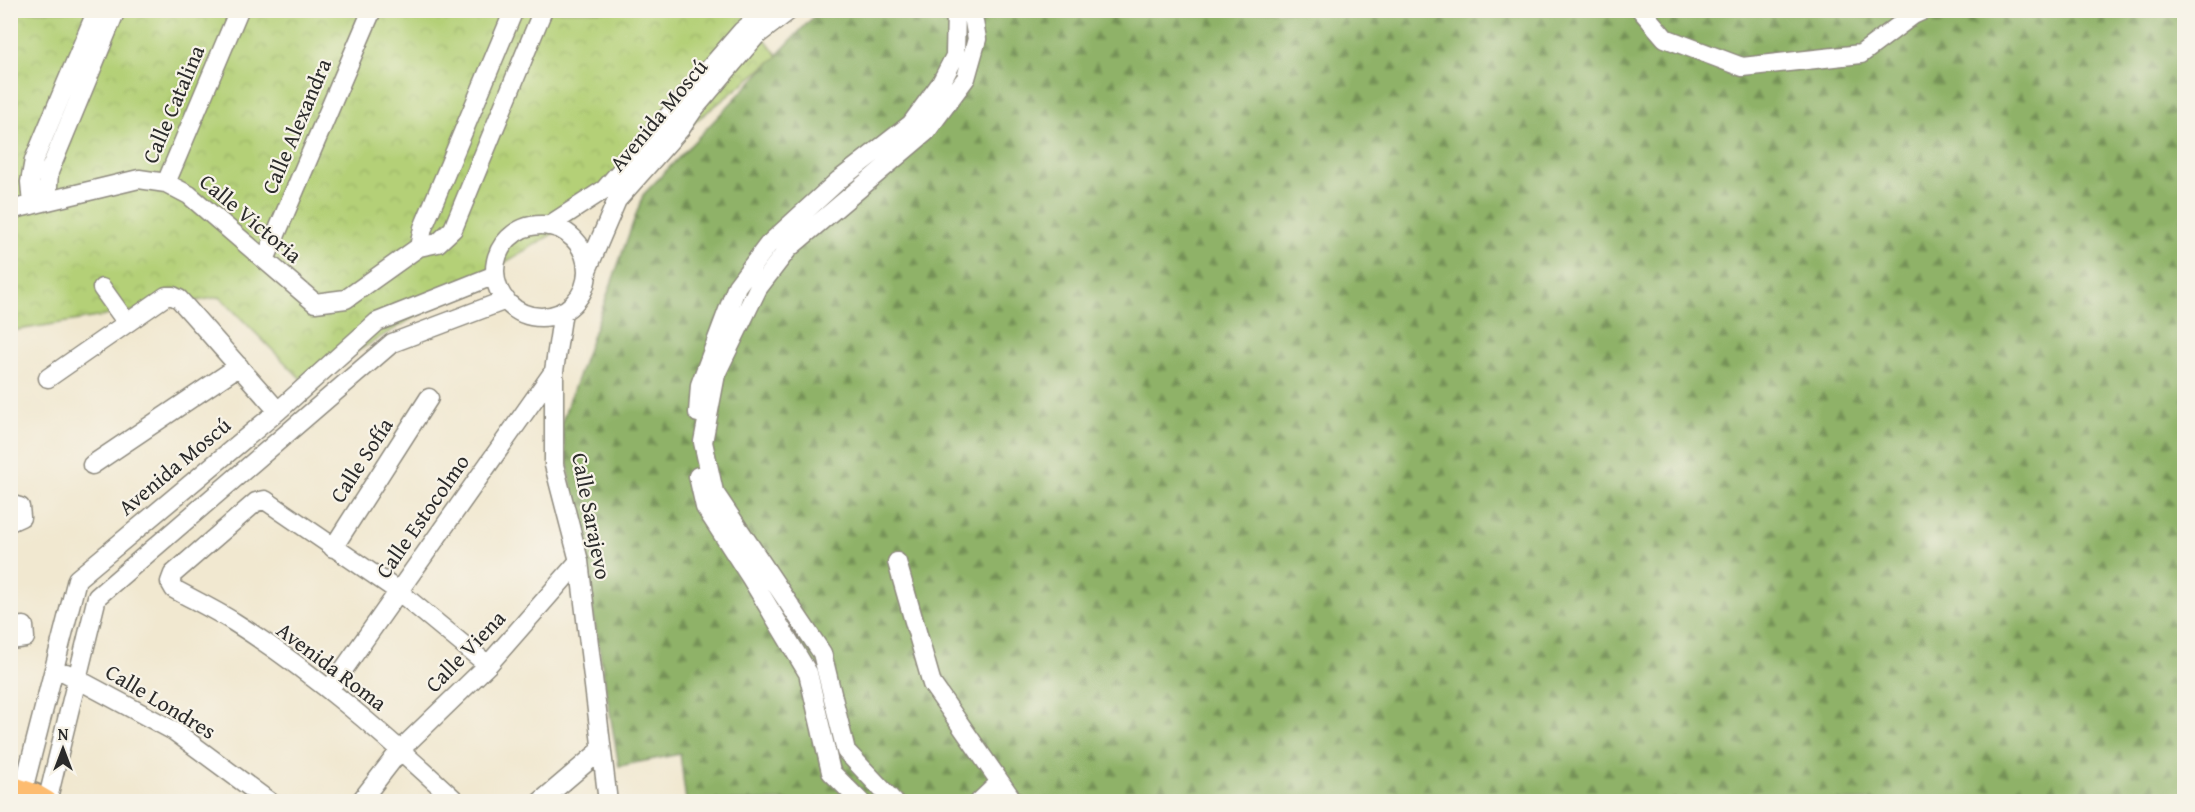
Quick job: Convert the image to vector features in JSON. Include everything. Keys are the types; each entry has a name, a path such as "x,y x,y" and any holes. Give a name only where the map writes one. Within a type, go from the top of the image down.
{"main road":[{"path":"18,793 46,801"}],"street":[{"path":"85,64 97,10"},
{"path":"39,203 30,182 34,160 116,10"},
{"name":"Calle Catalina","path":"166,183 239,10"},
{"name":"Calle Alexandra","path":"265,260 372,10"},
{"path":"514,10 423,228 420,247 438,243 453,229 543,10"},
{"name":"Avenida Moscú","path":"688,105 742,31 767,10"},
{"name":"Avenida Moscú","path":"548,226 611,194 688,105 756,36 790,10"},
{"path":"861,801 831,772 808,674 714,492 703,442 716,374 758,288 788,249 895,147 941,83 955,56 956,10"},
{"path":"894,801 846,751 822,653 750,559 705,507 693,455 700,385 737,286 768,245 839,180 895,147 926,132 966,78 977,39 972,10"},
{"path":"1641,10 1665,38 1742,67 1861,54 1913,15 1924,10"},
{"name":"Calle Victoria","path":"10,210 139,178 166,183 189,195 315,303 346,299 420,247"},
{"name":"Avenida Moscú","path":"588,268 611,194"},
{"path":"537,225 566,231 577,241 588,268 582,293 574,303 563,311 548,316 532,315 518,310 506,300 495,275 496,260 502,247 511,236 523,228 537,225"},
{"path":"768,245 781,259"},
{"name":"Avenida Moscú","path":"18,793 77,579 278,411 377,322 495,275"},
{"path":"102,288 127,323"},
{"path":"48,378 166,296 172,296 179,299 278,411"},
{"path":"46,801 97,597 392,343 506,300"},
{"name":"Calle Sarajevo","path":"563,311 554,371 554,465 579,561 608,801"},
{"path":"92,465 239,366"},
{"name":"Calle Estocolmo","path":"329,690 554,371"},
{"name":"Calle Sofía","path":"333,548 429,398"},
{"name":"Avenida Roma","path":"333,548 265,500 256,502 173,574 170,582 174,589 234,622 329,690 401,749 457,801"},
{"path":"10,504 20,507 21,517 10,522"},
{"path":"141,524 160,544"},
{"path":"333,548 398,591 488,665"},
{"name":"Calle Viena","path":"360,801 401,749 488,665 579,561"},
{"path":"897,562 932,684 999,783 1014,801"},
{"path":"10,627 24,626 25,638 10,640"},
{"name":"Calle Londres","path":"54,667 174,731 270,801"},
{"path":"540,801 601,750"},
{"path":"979,801 999,783"}],"green space":[{"path":"11,11 744,11 778,56 554,233 359,350 312,390 220,297 11,331"},
{"path":"819,11 2184,11 2184,801 686,801 680,754 619,766 561,424 643,195"}]}
